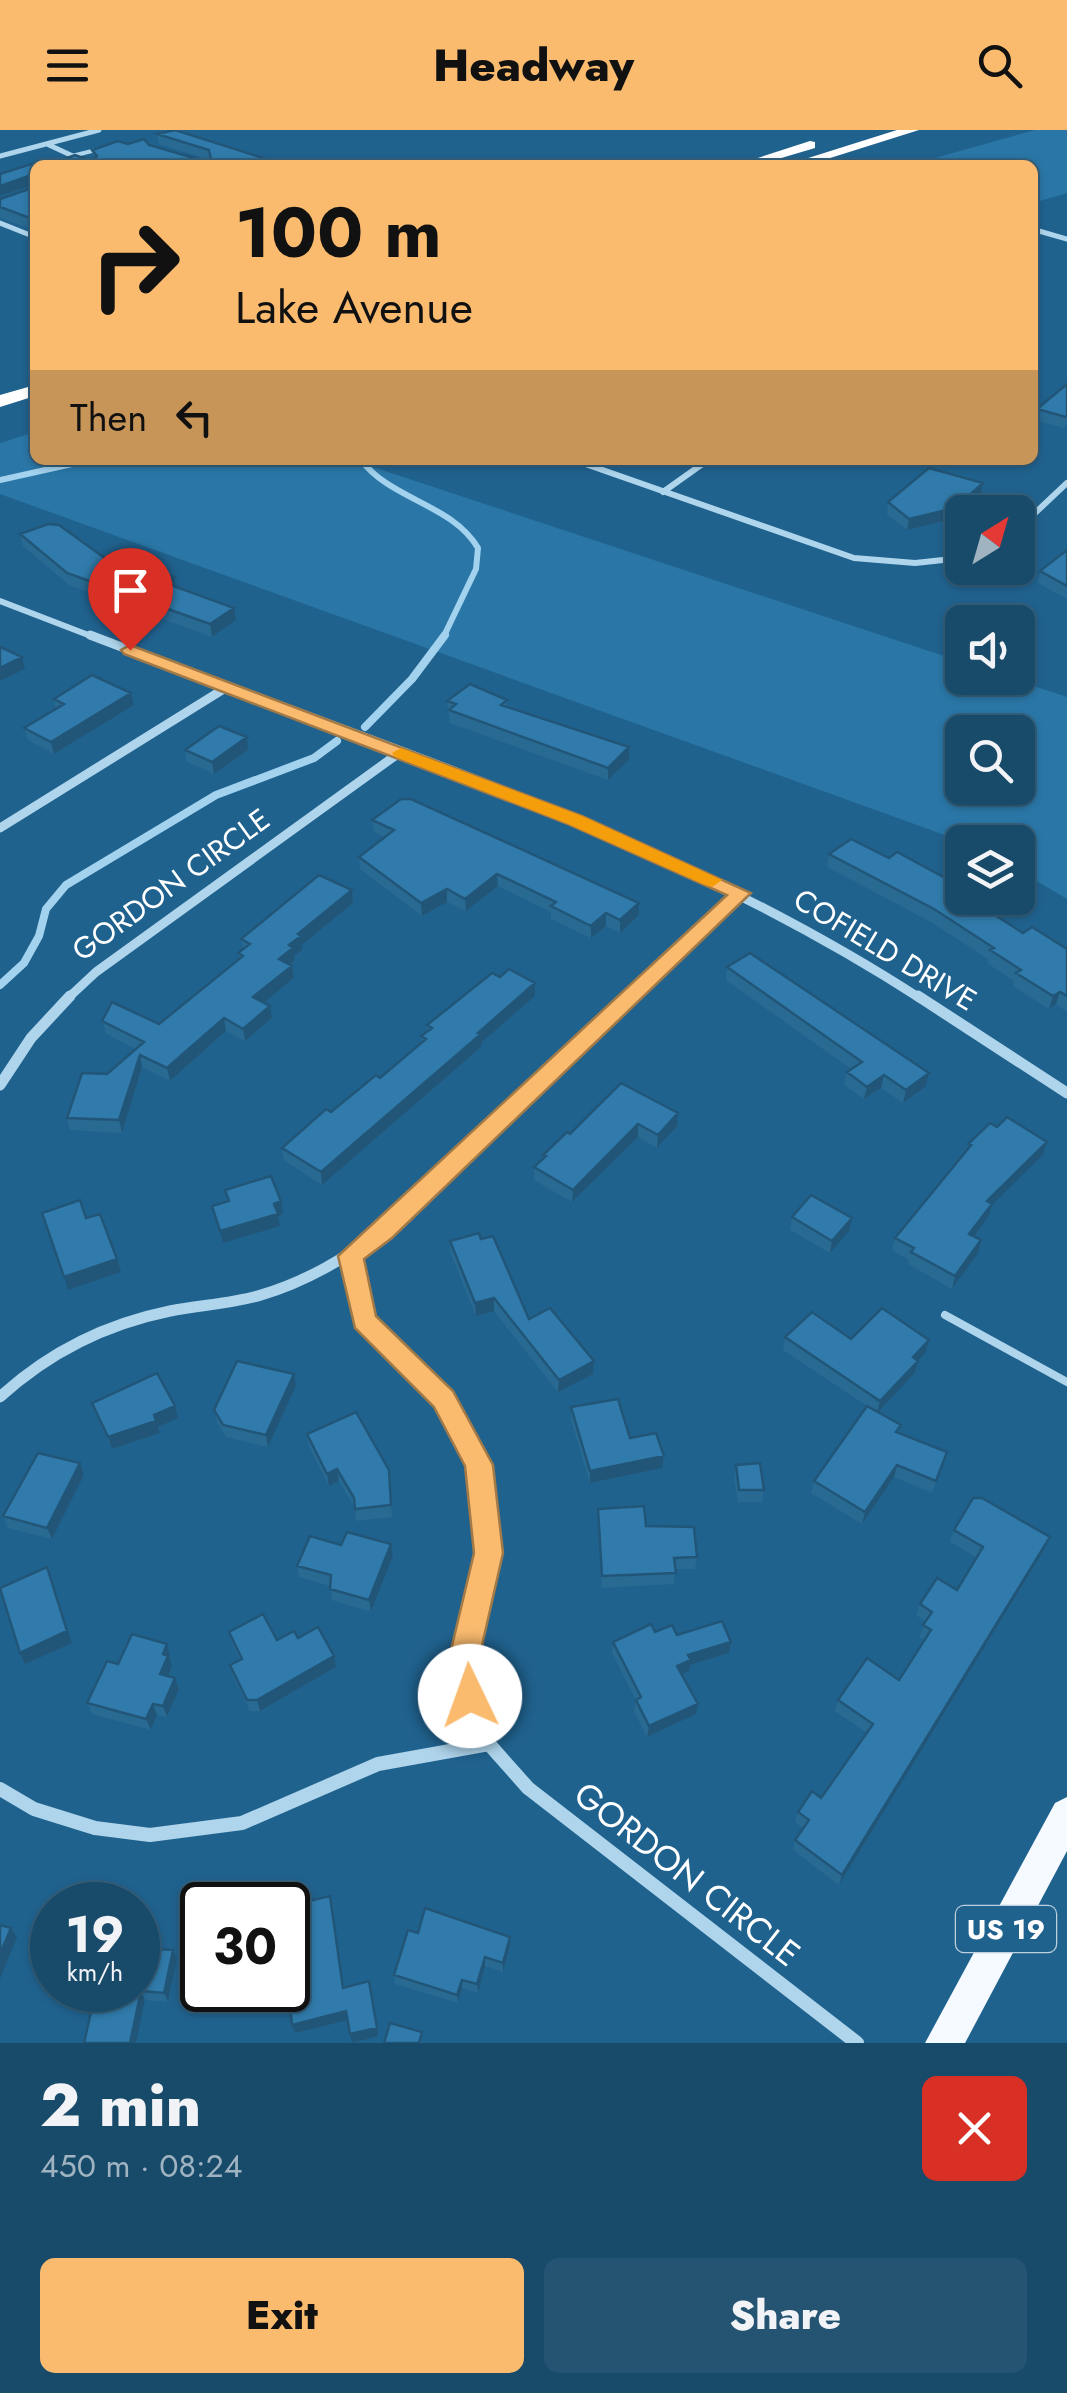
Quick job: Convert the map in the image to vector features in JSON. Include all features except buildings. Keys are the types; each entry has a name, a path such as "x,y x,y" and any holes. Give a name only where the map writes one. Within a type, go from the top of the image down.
{"highway":[{"path":"760,160 860,130"},
{"path":"810,160 912,130"},
{"path":"0,383 30,375"},
{"path":"0,401 30,392"}],"main road":[{"name":"US 19","path":"944,2043 1067,1815"}],"street":[{"path":"0,156 99,130"},
{"path":"46,144 81,160"},
{"path":"0,224 30,235"},
{"path":"1038,231 1067,239"},
{"path":"588,465 854,558 916,563 945,560"},
{"path":"662,492 701,465"},
{"path":"1035,513 1067,484"},
{"name":"COFIELD DRIVE","path":"0,601 575,820 741,893 843,948 1067,1092"},
{"path":"0,828 227,688"},
{"name":"GORDON CIRCLE","path":"0,1085 17,1053 53,1010 96,972 399,752"},
{"path":"3,1391 63,1351 114,1326 168,1311 227,1304 267,1294 351,1256 383,1231 741,893"},
{"path":"0,1789 34,1809 95,1828 150,1834 242,1822 378,1764 488,1744 470,1696 466,1650 489,1553 479,1465 444,1399 364,1321 351,1256"},
{"name":"GORDON CIRCLE","path":"488,1744 528,1788 857,2043"}],"lane":[{"path":"72,156 104,147"},
{"path":"944,1314 1067,1382"}],"shaded area":[{"path":"1035,130 1067,130 1067,193 1038,202 1038,160 928,160"},
{"path":"30,434 30,465 376,465 373,467 945,656 945,695 1035,695 1035,687 1067,697 1067,899 1035,880 1035,825 945,825 945,835 0,494 0,443"}],"waterway":[{"path":"0,480 68,465"},
{"path":"366,465 388,484 453,521 478,548 476,569 443,637"},
{"path":"365,727 412,679 443,637"},
{"path":"0,985 24,963 39,936 46,909 66,885 216,795 314,758 337,741"}],"slow traffic":[{"path":"401,753 575,820 712,880"}],"route":[{"path":"130,650 575,820 741,893 383,1231 351,1256 364,1321 444,1399 479,1465 489,1553 466,1650 470,1696"}]}
